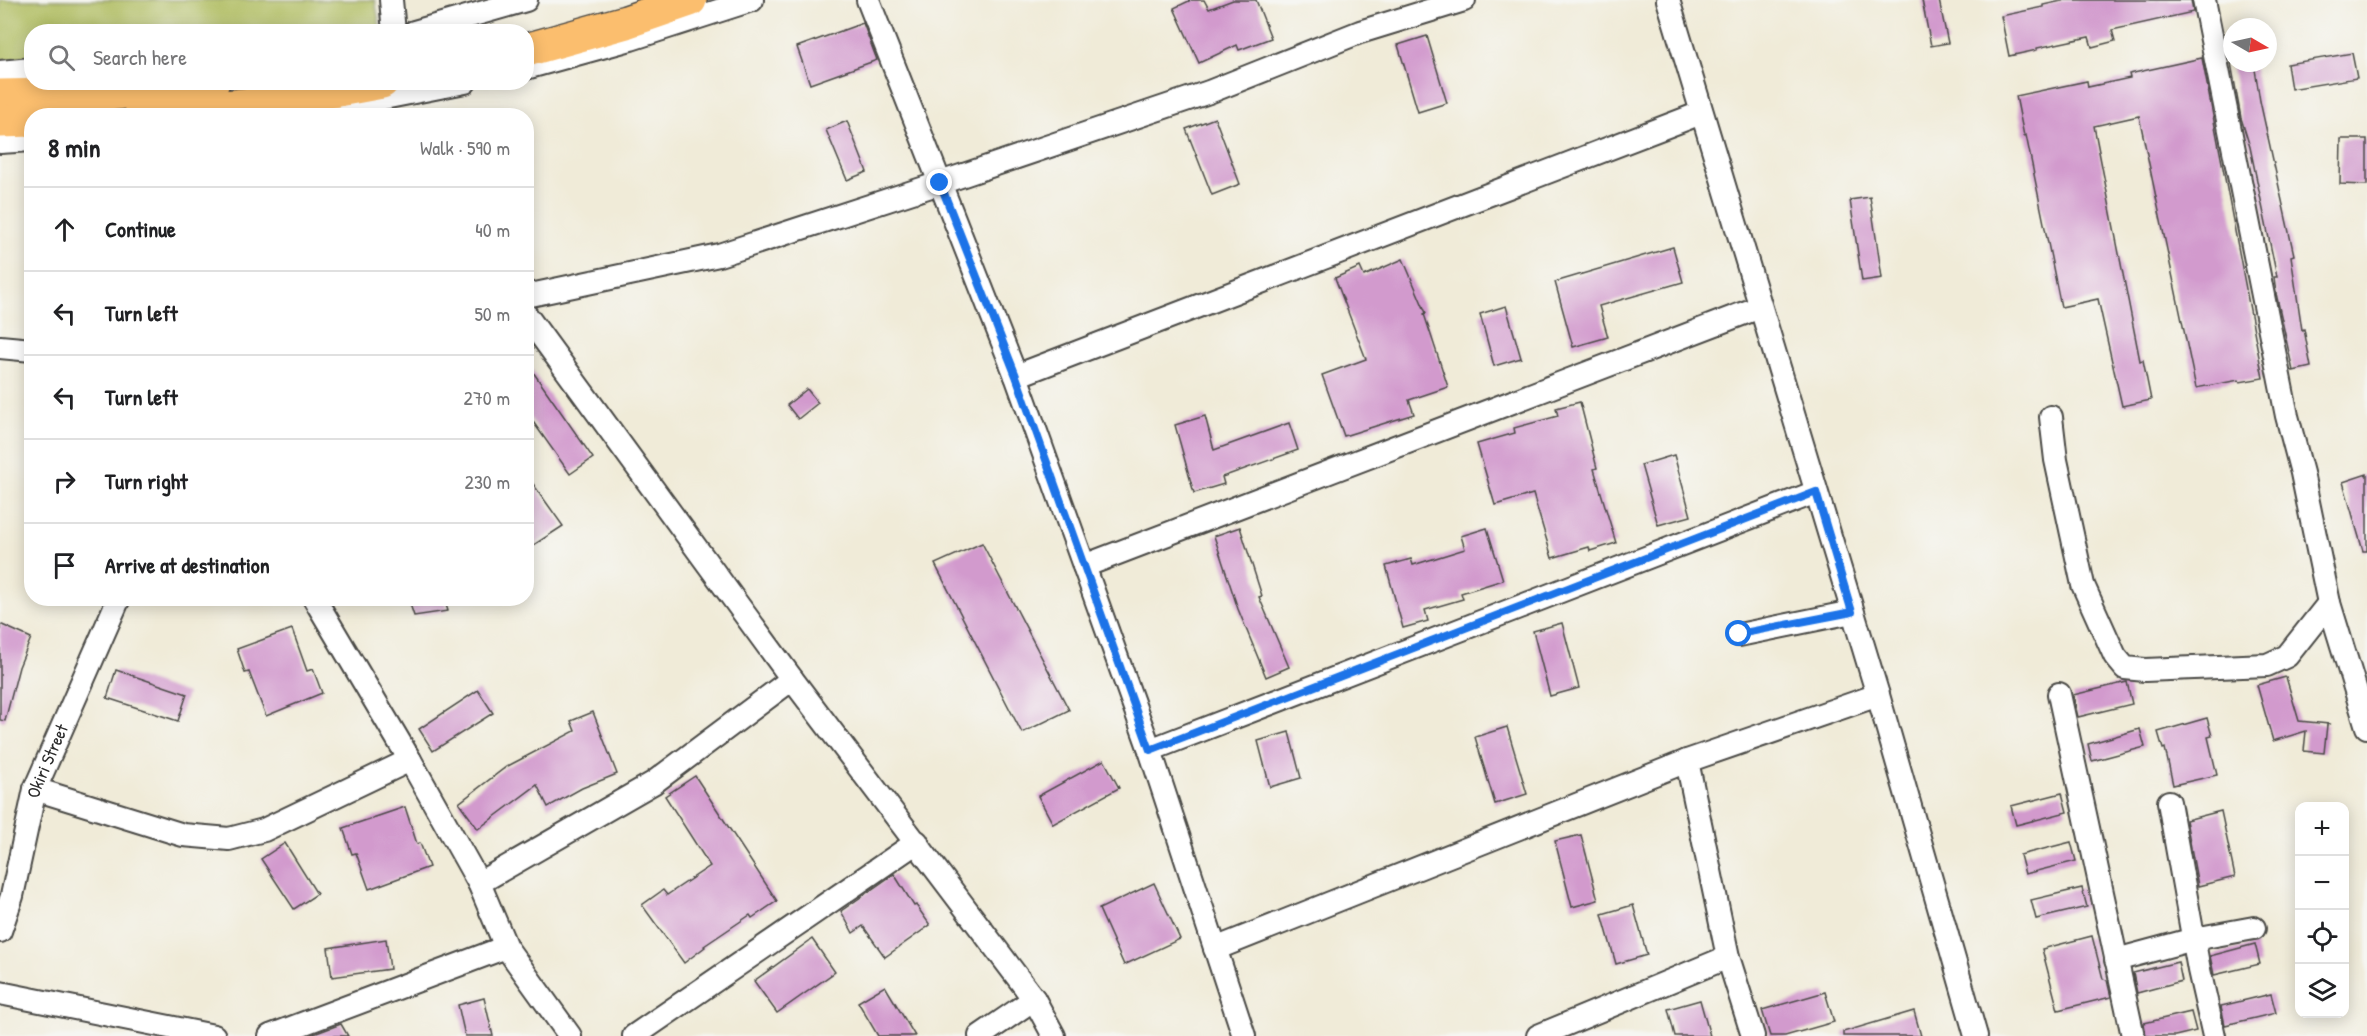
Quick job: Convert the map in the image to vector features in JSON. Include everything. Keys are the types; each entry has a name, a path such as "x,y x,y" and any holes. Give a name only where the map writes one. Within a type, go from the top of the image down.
{"highway":[{"path":"534,27 621,0"},
{"path":"534,48 626,22 674,3"},
{"path":"0,96 107,94 142,90"},
{"path":"214,108 279,101 339,90"},
{"path":"0,121 24,120"}],"street":[{"path":"392,0 394,24"},
{"path":"442,24 526,0"},
{"path":"534,66 631,39 752,0"},
{"path":"868,0 1016,376 1150,750 1244,1036"},
{"path":"534,294 719,255 1209,92 1360,32 1464,0"},
{"path":"1668,0 1878,694 1976,1036"},
{"path":"2204,0 2287,416 2302,473 2329,603 2367,728"},
{"path":"0,72 24,70"},
{"path":"333,108 424,90"},
{"path":"1016,376 1701,113"},
{"path":"0,142 24,140"},
{"path":"1084,566 1760,307"},
{"path":"534,326 792,679 1034,999 1054,1036"},
{"path":"0,347 24,349"},
{"path":"2051,417 2056,460 2083,585 2115,656 2125,668 2145,670 2267,664 2287,656 2329,603"},
{"path":"1150,750 1816,492"},
{"name":"Okiri Street","path":"0,931 6,894 35,789 115,606"},
{"path":"319,606 410,760 479,883 506,947 570,1036"},
{"path":"1739,634 1852,612"},
{"path":"479,883 653,783 792,679"},
{"path":"1215,949 1687,761 1878,694"},
{"path":"2059,694 2133,1036"},
{"path":"35,789 183,835 230,839 264,830 410,760"},
{"path":"1687,761 1728,957 1754,1036"},
{"path":"2169,802 2214,1036"},
{"path":"634,1036 917,842"},
{"path":"2116,960 2194,939 2254,928"},
{"path":"270,1036 506,947"},
{"path":"1538,1036 1728,957"},
{"path":"0,993 214,1036"},
{"path":"980,1036 1034,999"}],"green space":[{"path":"0,0 375,0 380,24 24,24 24,80 0,81"}],"building":[{"path":"1191,0 1204,0 1209,9 1233,0 1256,0 1271,38 1239,50 1237,45 1199,63 1174,8"},
{"path":"1922,0 1939,0 1948,43 1931,46"},
{"path":"2066,0 2191,0 2193,12 2112,30 2115,41 2092,47 2089,37 2009,56 2001,16"},
{"path":"863,23 877,60 810,84 797,47"},
{"path":"1427,36 1447,103 1418,112 1398,45"},
{"path":"2352,53 2357,78 2291,89 2287,64"},
{"path":"2202,58 2263,378 2196,388 2139,116 2094,126 2140,361 2143,360 2151,400 2122,406 2098,299 2061,307 2016,96 2087,81 2088,87 2130,78 2129,74"},
{"path":"2233,72 2255,72 2294,255 2291,256 2302,330 2304,329 2311,367 2293,371 2276,293 2274,277 2277,277 2250,147 2241,118"},
{"path":"1215,118 1240,184 1212,195 1186,129"},
{"path":"847,121 867,172 847,180 826,130"},
{"path":"2341,139 2367,139 2367,185 2340,184"},
{"path":"1870,197 1882,278 1862,281 1850,200"},
{"path":"1673,247 1683,282 1599,306 1608,337 1573,347 1555,282"},
{"path":"1403,259 1426,313 1424,314 1448,387 1409,400 1414,414 1344,436 1322,375 1366,359 1335,278 1360,267 1364,276"},
{"path":"1506,306 1521,358 1494,366 1480,314"},
{"path":"534,373 593,458 570,474 534,423"},
{"path":"807,389 818,403 798,419 787,405"},
{"path":"1580,402 1597,468 1594,469 1616,543 1590,551 1589,547 1552,558 1533,494 1495,505 1477,444 1515,433 1514,428 1558,416 1556,408"},
{"path":"1205,416 1214,450 1289,423 1298,450 1222,477 1224,484 1194,493 1175,425"},
{"path":"1674,455 1691,516 1658,525 1641,465"},
{"path":"2367,474 2367,551 2363,551 2343,482"},
{"path":"534,485 563,526 534,545"},
{"path":"1240,527 1262,596 1259,597 1289,667 1266,677 1238,609 1214,536"},
{"path":"1487,528 1503,580 1461,593 1463,599 1425,610 1428,621 1403,628 1386,566 1411,559 1413,565 1465,549 1461,536"},
{"path":"982,543 1069,710 1022,733 935,564"},
{"path":"411,606 446,606 448,611 414,616"},
{"path":"1562,623 1579,688 1550,696 1533,631"},
{"path":"0,624 31,638 19,667 5,721 0,720"},
{"path":"292,629 307,671 313,669 322,693 266,716 249,672 245,673 237,649"},
{"path":"116,670 187,694 178,721 107,698"},
{"path":"2286,677 2299,721 2329,724 2327,725 2324,753 2304,751 2306,731 2273,741 2257,685"},
{"path":"2127,682 2132,704 2078,717 2073,695"},
{"path":"478,690 493,713 433,751 419,729"},
{"path":"593,712 617,774 582,788 548,807 537,785 478,829 459,803 506,767 575,731 571,721"},
{"path":"2207,718 2212,736 2208,737 2217,775 2173,785 2165,748 2163,749 2158,732"},
{"path":"1507,727 1527,794 1495,804 1475,737"},
{"path":"2140,729 2145,747 2092,761 2088,744"},
{"path":"1289,732 1301,778 1270,787 1258,741"},
{"path":"1104,760 1119,788 1053,824 1038,796"},
{"path":"695,776 777,901 752,918 750,915 704,946 684,963 642,905 663,890 667,895 710,866 665,796"},
{"path":"2062,793 2067,812 2016,825 2011,806"},
{"path":"405,807 417,844 420,843 429,867 369,889 356,853 352,854 343,828"},
{"path":"2221,811 2235,877 2198,886 2186,820"},
{"path":"1581,835 1598,900 1572,907 1555,841"},
{"path":"2071,842 2076,861 2025,874 2020,855"},
{"path":"285,843 317,894 294,909 261,859"},
{"path":"894,874 914,906 916,905 930,925 885,957 863,926 853,933 841,911"},
{"path":"1154,883 1180,939 1124,965 1099,909"},
{"path":"2082,888 2087,907 2036,919 2031,900"},
{"path":"1633,905 1647,955 1616,964 1602,914"},
{"path":"2092,936 2103,979 2107,980 2111,997 2058,1010 2042,949"},
{"path":"386,939 390,969 332,977 328,948"},
{"path":"812,939 835,972 777,1013 754,981"},
{"path":"2255,944 2260,964 2214,975 2210,956"},
{"path":"2178,962 2182,981 2137,993 2133,973"},
{"path":"885,986 915,1036 878,1036 858,1002"},
{"path":"1825,992 1834,1022 1785,1036 1770,1036 1762,1010"},
{"path":"2271,994 2276,1013 2225,1025 2221,1006"},
{"path":"484,998 493,1036 465,1036 458,1005"},
{"path":"1700,1000 1710,1036 1675,1036 1668,1009"},
{"path":"1914,1011 1921,1036 1843,1036 1843,1032"},
{"path":"2191,1012 2196,1031 2175,1036 2146,1036 2144,1023"},
{"path":"341,1024 348,1036 310,1036 314,1034"}],"route":[{"path":"940,183 1016,376 1150,750 1816,492 1852,612 1739,634"}]}
